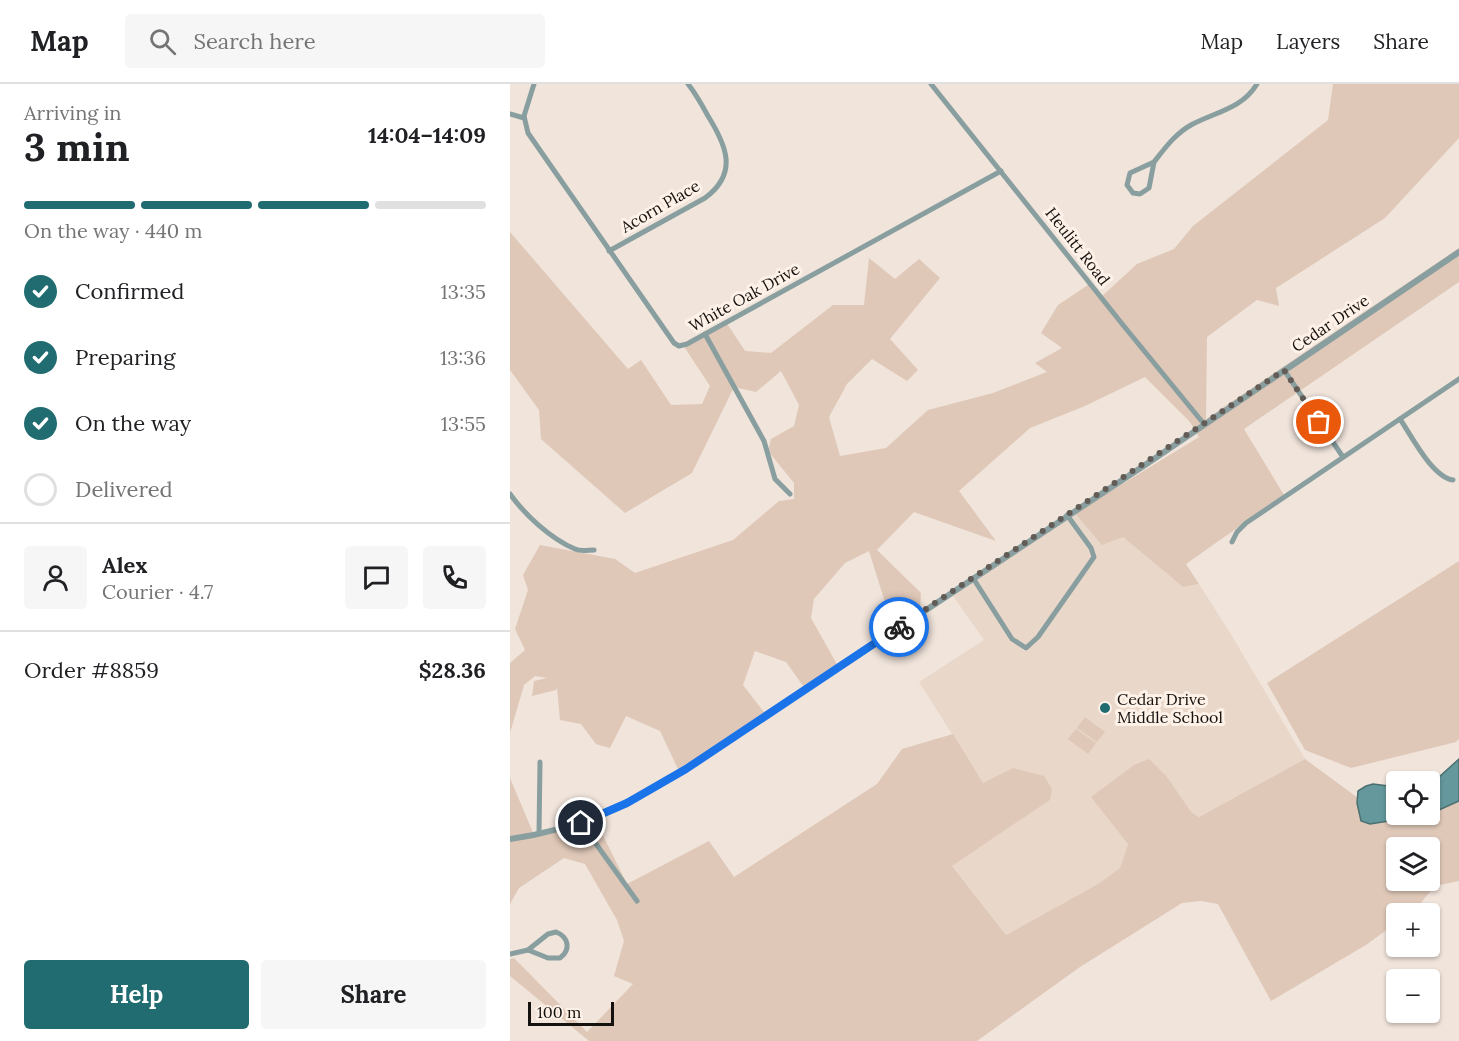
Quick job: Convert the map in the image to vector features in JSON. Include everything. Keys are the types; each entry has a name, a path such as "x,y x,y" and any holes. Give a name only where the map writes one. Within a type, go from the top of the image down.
{"street":[{"path":"510,114 524,118 534,84"},
{"name":"Acorn Place","path":"609,251 705,198 722,178 727,160 724,143 688,84"},
{"name":"Heulitt Road","path":"931,84 1204,424"},
{"path":"1155,162 1130,173 1127,185 1133,193 1140,194 1149,188 1155,162 1171,141 1185,129 1237,105 1257,84"},
{"name":"White Oak Drive","path":"524,118 526,131 532,141 609,251 674,343 684,346 1001,171"},
{"name":"Cedar Drive","path":"510,839 581,823 627,803 686,769 1459,252"},
{"path":"705,334 764,441 775,480 790,494"},
{"path":"1284,370 1342,457"},
{"path":"1233,542 1237,532 1246,523 1459,379"},
{"path":"1400,419 1433,467 1446,479 1453,480"},
{"path":"510,494 554,536 576,549 594,550"},
{"path":"973,578 1014,642 1026,648 1038,637 1094,557 1091,548 1067,515"},
{"path":"539,834 540,762"},
{"path":"581,823 637,901"},
{"path":"510,954 528,950 551,933 560,934 567,943 564,955 557,959 528,950"}],"shaded area":[{"path":"1333,84 1459,84 1459,138 1385,218 1276,288 1279,306 1257,300 1207,337 1206,419 1459,248 1459,282 1244,429 1284,495 1186,564 1199,584 1183,587 1123,537 1102,545 1075,513 1199,437 1190,422 1145,377 1085,406 1030,428 959,491 996,541 914,512 877,550 921,593 920,611 901,623 889,615 869,551 845,563 814,599 811,618 839,668 806,690 786,662 755,651 743,685 767,716 679,771 660,731 626,716 610,748 596,744 581,724 560,720 557,687 556,690 532,696 534,681 547,678 535,676 524,685 510,733 510,663 525,650 515,629 528,590 523,575 540,545 615,559 635,573 733,540 779,501 794,499 794,483 768,451 771,439 794,426 799,405 781,371 756,392 734,387 692,473 625,513 541,439 539,410 510,370 510,232 628,369 641,360 671,405 702,404 710,386 683,345 726,322 745,351 771,353 833,305 864,305 869,258 895,279 919,259 940,278 890,339 918,370 907,381 872,359 847,384 829,417 840,456 886,448 928,410 993,393 1047,372 1035,363 1062,348 1041,333 1058,305 1091,283 1101,297 1137,264 1174,249 1193,226 1328,120"},
{"name":"Cedar Drive Middle School","path":"1075,513 1123,537 1183,587 1199,584 1305,759 1199,817 1192,813 1167,777 1128,844 1120,868 1098,884 1006,935 952,866 1050,800 983,783 919,682 984,640 953,596"},
{"path":"1459,561 1459,739 1456,742 1351,768 1305,750 1267,683"},
{"path":"1085,717 1105,732 1097,742 1077,728"},
{"path":"1076,729 1096,743 1088,754 1068,739"},
{"path":"953,734 983,783 1013,768 1044,776 1052,789 1050,800 952,866 1006,935 1098,884 1120,868 1128,844 1091,797 1134,765 1149,759 1167,777 1192,813 1199,817 1305,759 1358,798 1361,821 1386,818 1386,825 1440,825 1440,810 1459,801 1459,881 1440,885 1440,837 1386,837 1386,891 1431,891 1421,903 1386,903 1386,930 1366,945 1271,1001 1218,904 1201,901 1182,903 1080,967 977,1041 589,1041 510,976 510,959 514,958 587,1032 633,984 614,976 624,941 617,920 585,864 564,858 519,888 510,904 510,778 534,835 594,817 627,884 709,841 734,877 877,784 902,749"}],"water":[{"path":"1459,759 1459,801 1440,810 1440,776"},
{"path":"1373,784 1386,786 1386,821 1370,824 1361,821 1357,803 1358,791"}],"way so far":[{"path":"899,627 1284,370 1319,422"}],"place":[{"name":"Cedar Drive Middle School","path":"1105,708"}],"route":[{"path":"581,823 627,803 686,769 899,627"}]}
